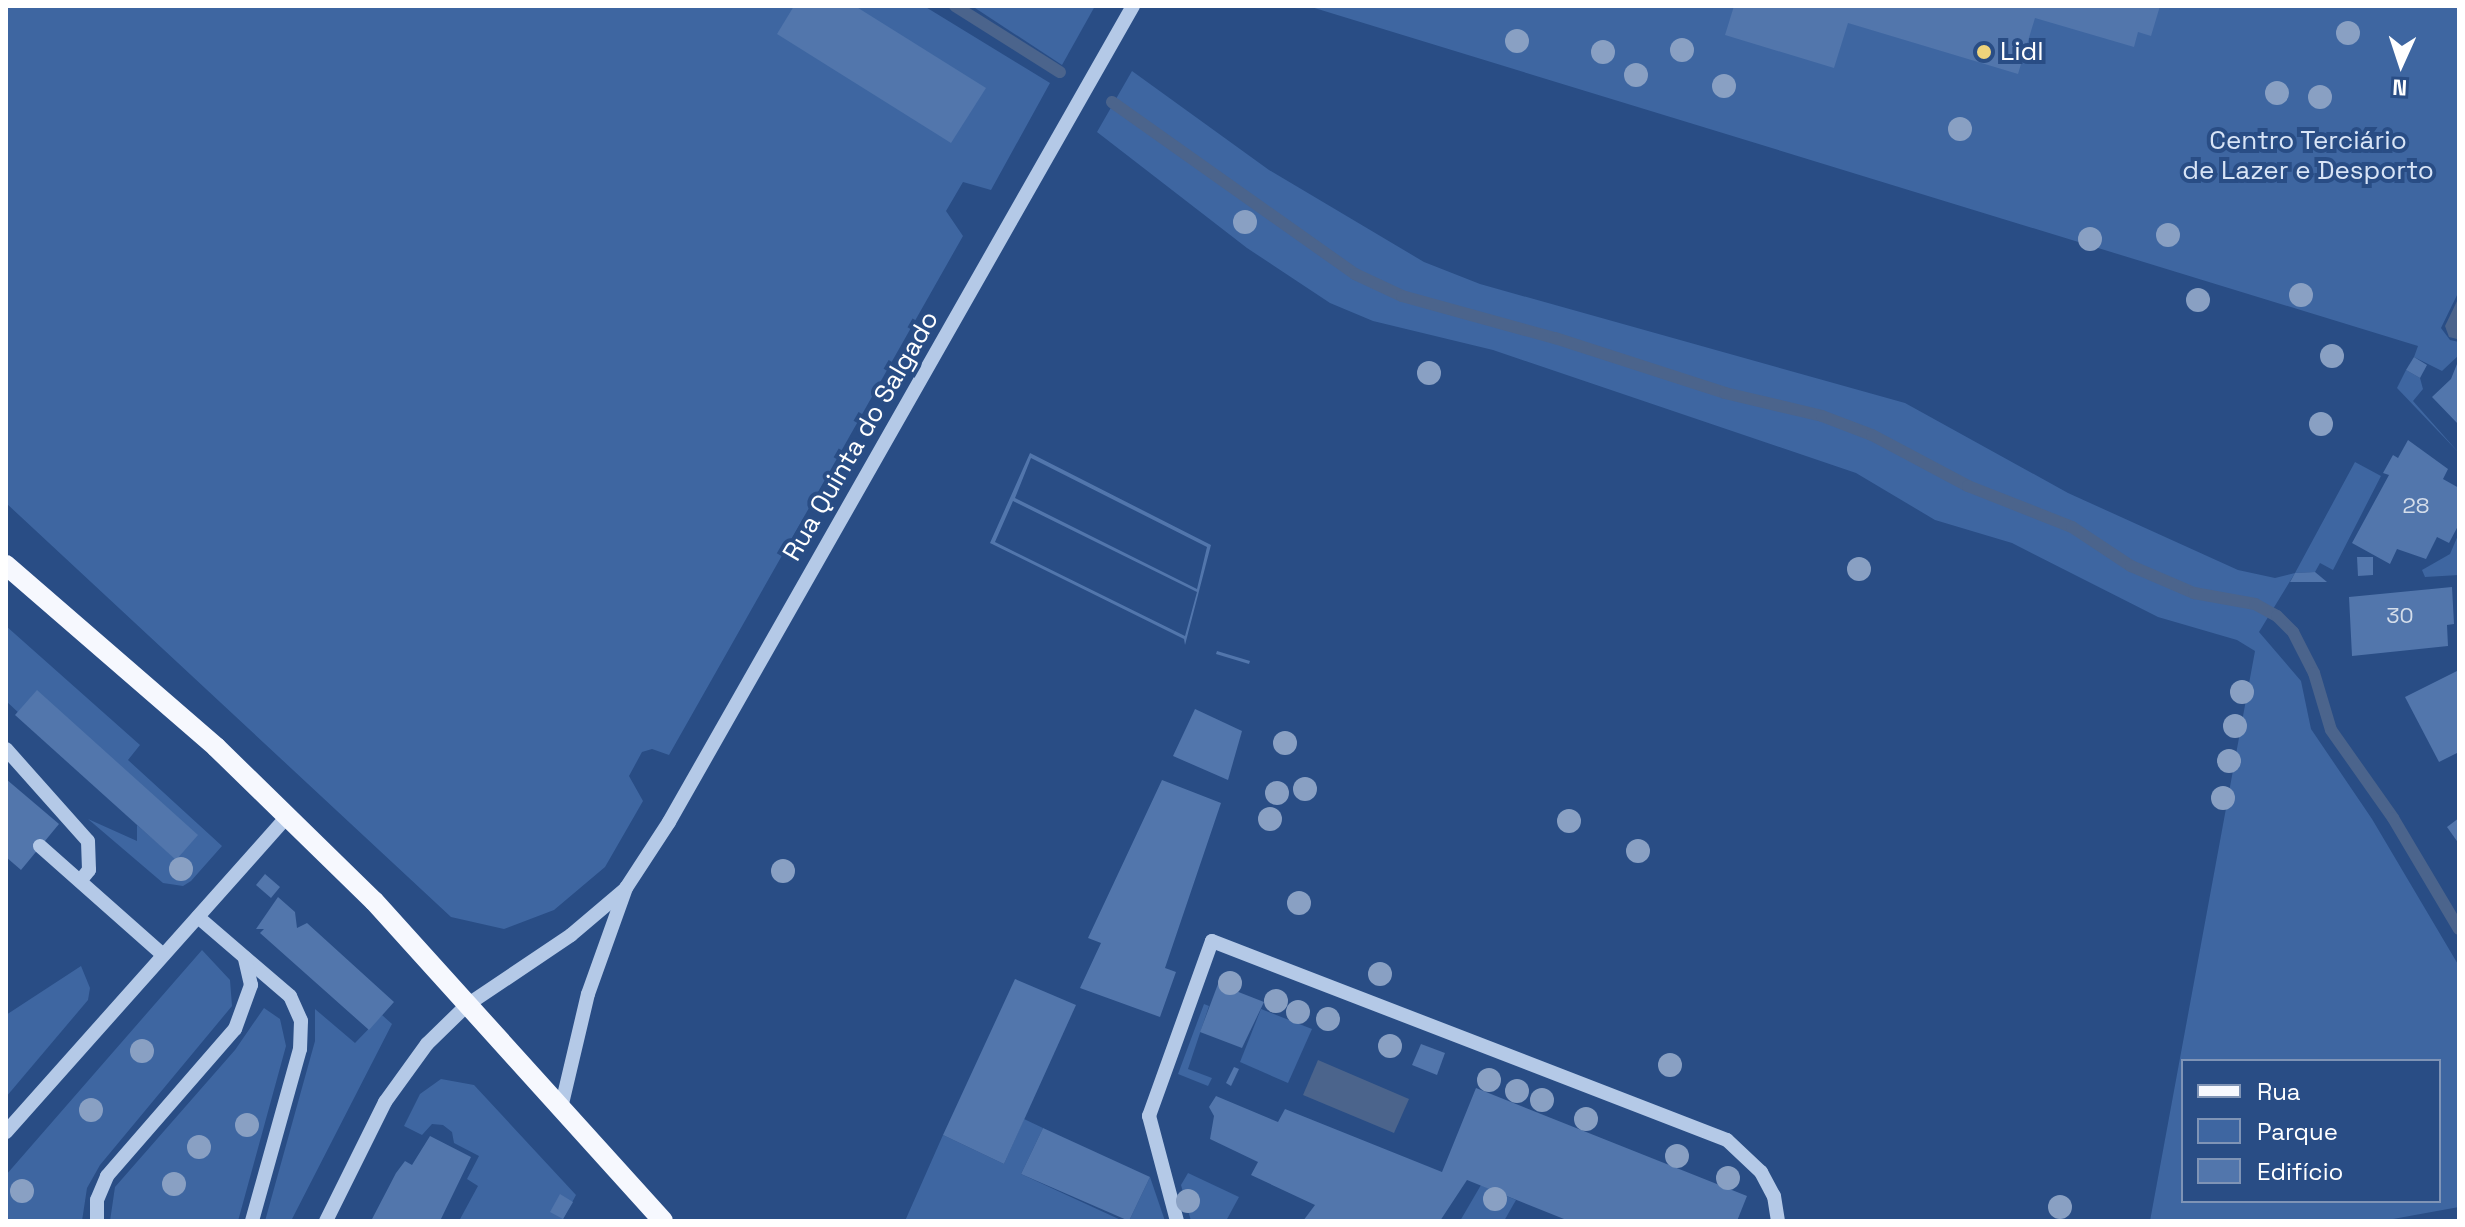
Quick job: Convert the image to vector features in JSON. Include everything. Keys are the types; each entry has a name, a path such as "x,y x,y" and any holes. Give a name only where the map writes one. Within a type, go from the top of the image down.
{"main road":[{"path":"6,565 288,816 374,901 663,1221"}],"street":[{"name":"Rua Quinta do Salgado","path":"561,1108 588,994 626,888 677,808 1133,6"},
{"path":"6,749 88,841 89,870 80,881"},
{"path":"6,1132 288,816"},
{"path":"40,846 163,955"},
{"name":"Rua Quinta do Salgado","path":"326,1221 400,1078 467,1005 571,935 626,888"},
{"path":"198,917 290,996 302,1035 252,1221"},
{"path":"1177,1221 1149,1116 1212,941 1727,1140 1761,1172 1774,1196 1778,1221"},
{"path":"97,1221 97,1200 107,1176 235,1029 251,985 245,958"}],"green space":[{"path":"6,6 924,6 1050,83 991,190 963,182 946,211 963,236 669,755 652,749 642,752 629,776 643,801 605,867 554,910 504,929 451,917 6,503"},
{"path":"972,6 1095,6 1062,65"},
{"name":"Centro Terciário de Lazer e Desporto","path":"1308,6 2459,6 2459,291 2441,328 2450,340 2459,342 2459,355 2442,371 2414,357 2418,346"},
{"path":"1132,71 1269,170 1424,262 1480,284 1905,403 2068,493 2238,570 2275,578 2295,573 2259,632 2301,681 2311,729 2372,819 2459,966 2459,1207 2382,1221 2150,1221 2255,651 2237,640 2158,617 2012,543 1935,520 1856,473 1493,350 1373,321 1330,303 1247,248 1097,132"},
{"path":"2406,370 2420,378 2423,389 2413,401 2459,453 2397,388"},
{"path":"2355,462 2381,476 2333,570 2320,563 2315,572 2295,573"},
{"path":"2459,533 2459,575 2425,577 2422,570 2450,554"},
{"path":"6,626 140,745 128,760 222,846 191,881 183,886 163,883 88,819 137,841 137,825 176,859 6,701"},
{"path":"202,950 230,980 232,1006 100,1165 87,1188 82,1221 6,1221 6,1175"},
{"path":"81,966 90,988 88,1000 6,1097 6,1015"},
{"path":"1204,1004 1209,1006 1188,1069 1212,1078 1208,1086 1178,1074"},
{"path":"264,1008 280,1019 286,1046 238,1221 110,1221 115,1187 235,1050"},
{"path":"315,1009 355,1043 382,1015 392,1024 291,1221 265,1221 315,1041"},
{"path":"1261,1009 1312,1029 1288,1083 1240,1062"},
{"path":"441,1079 474,1085 576,1195 562,1221 459,1221 478,1186 467,1179 479,1156 454,1143 452,1132 443,1125 432,1124 422,1135 404,1126 420,1094"},
{"path":"1024,1119 1043,1128 1021,1174 1123,1221 905,1221 943,1135 1004,1164"},
{"path":"1188,1173 1239,1197 1226,1221 1191,1221 1181,1185"},
{"path":"1150,1177 1165,1221 1129,1221"},
{"path":"1481,1185 1516,1200 1504,1221 1460,1221"}],"shaded area":[{"path":"2459,297 2457,339 2449,337 2445,326"},
{"path":"1318,1060 1409,1099 1394,1133 1303,1095"}],"building":[{"path":"794,6 855,6 986,88 951,143 777,34"},
{"name":"Lidl","path":"1734,6 2160,6 2151,36 2138,32 2134,47 2035,18 2018,74 1848,23 1834,68 1725,35"},
{"path":"2414,357 2427,365 2420,378 2406,370"},
{"path":"2459,359 2459,425 2432,397 2451,379"},
{"path":"2408,440 2448,469 2443,479 2459,488 2459,524 2449,543 2437,537 2426,559 2397,549 2390,564 2352,543 2389,475 2383,473 2393,455 2398,458"},
{"path":"1030,453 1211,545 1185,645 1184,639 990,543","holes":["1031,458 1207,547 1197,589 1015,498","1013,501 1197,592 1185,636 995,542"]},
{"path":"2357,557 2373,557 2373,575 2358,576"},
{"path":"2315,572 2327,582 2290,582 2295,573"},
{"path":"2452,587 2454,624 2447,625 2448,646 2352,656 2349,597"},
{"path":"1217,651 1250,661 1249,664 1216,654"},
{"path":"2459,670 2459,752 2439,762 2405,697"},
{"path":"37,690 198,835 176,860 15,715"},
{"path":"1195,709 1242,731 1228,780 1173,756"},
{"path":"6,779 59,824 21,870 6,857"},
{"path":"1162,780 1221,803 1165,968 1176,972 1160,1017 1080,988 1101,943 1088,938"},
{"path":"2459,818 2459,844 2447,827"},
{"path":"265,874 280,887 271,898 256,885"},
{"path":"278,897 295,912 297,928 307,923 394,1002 369,1030 260,933 264,929 256,929"},
{"path":"1015,979 1076,1005 1004,1164 943,1135"},
{"path":"1218,984 1264,1002 1242,1048 1200,1032"},
{"path":"1421,1044 1445,1053 1437,1075 1412,1065"},
{"path":"1234,1067 1239,1069 1231,1086 1226,1083"},
{"path":"1476,1088 1747,1196 1737,1221 1569,1221 1467,1180 1440,1221 1303,1221 1315,1205 1251,1175 1258,1162 1210,1139 1214,1116 1209,1107 1216,1096 1278,1122 1285,1109 1442,1172"},
{"path":"1043,1128 1150,1177 1129,1221 1021,1174"},
{"path":"430,1136 471,1157 440,1221 371,1221 396,1173 405,1161 412,1165"},
{"path":"560,1194 573,1202 563,1219 550,1212"}],"waterway":[{"path":"955,6 1060,72"},
{"path":"1112,102 1355,274 1402,296 1555,338 1725,393 1822,416 1872,435 1968,486 2072,527 2131,566 2194,593 2255,604 2277,616 2293,632 2314,673 2331,730 2393,818 2459,929"}],"place":[{"name":"Lidl","path":"1984,52"}]}
